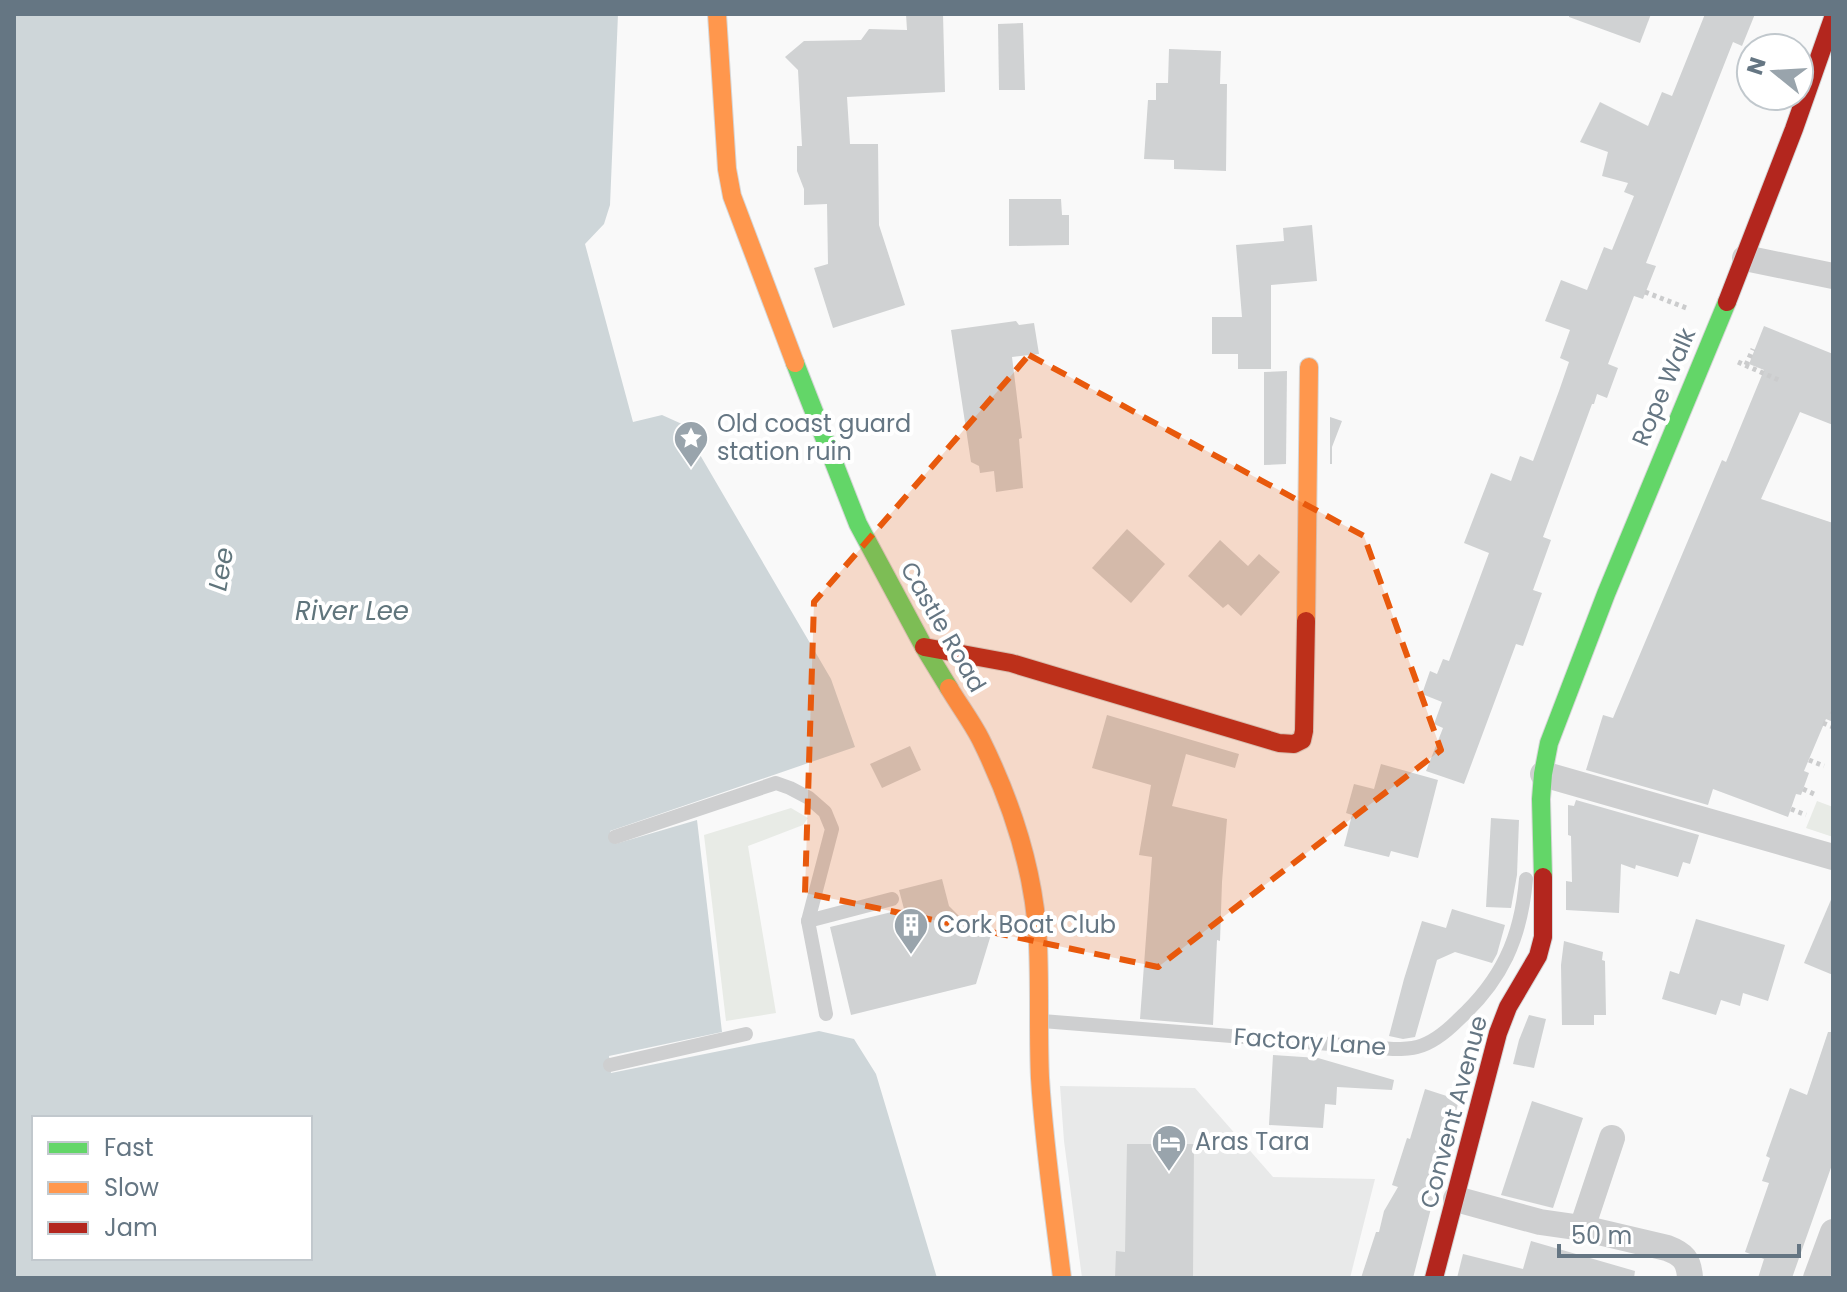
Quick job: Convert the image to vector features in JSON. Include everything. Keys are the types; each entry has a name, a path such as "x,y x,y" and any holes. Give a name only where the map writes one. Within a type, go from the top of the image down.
{"street":[{"name":"Castle Road","path":"717,14 727,169 732,196 756,265 858,524 924,647 980,739 1012,813 1025,860 1038,943 1038,1021 1044,1131 1062,1278"},
{"name":"Rope Walk","path":"1543,774 1554,728 1596,617 1745,258 1833,18"},
{"path":"1745,258 1833,276"},
{"path":"924,647 1011,663 1279,743 1294,744 1302,740 1309,367"},
{"path":"1543,774 1833,857"},
{"name":"Convent Avenue","path":"1434,1278 1498,1033 1508,1007 1538,956 1543,937 1543,774"},
{"path":"1582,1228 1612,1138"},
{"path":"1456,1199 1540,1222 1582,1228 1667,1248 1685,1258 1690,1278"},
{"path":"1816,1278 1833,1232"}],"lane":[{"path":"615,837 776,783 809,798 825,812 832,829 808,921 826,1014"},
{"name":"Factory Lane","path":"1038,1021 1393,1049 1416,1047 1433,1041 1468,1012 1487,991 1507,959 1518,931 1532,846 1542,831"},
{"path":"808,921 892,899"},
{"path":"610,1065 746,1034"}],"path":[{"path":"1645,292 1694,310"},
{"path":"1746,365 1753,349"},
{"path":"1729,357 1781,381"},
{"path":"1823,723 1833,727"},
{"path":"1809,760 1824,766"},
{"path":"1803,789 1814,794"},
{"path":"1791,809 1806,815"}],"highlighted area":[{"path":"1029,355 1364,536 1441,750 1158,967 805,893 814,602"}],"shaded area":[{"path":"1817,801 1833,807 1833,837 1806,828"},
{"path":"791,808 808,818 803,825 748,846 776,1013 726,1021 704,835"},
{"path":"1060,1086 1195,1088 1273,1177 1375,1179 1350,1278 1082,1278"}],"water":[{"name":"River Lee","path":"14,14 618,14 610,205 604,224 585,244 633,422 662,415 682,424 831,679 855,747 610,831 615,844 697,820 722,1032 609,1056 611,1073 819,1031 854,1039 876,1074 937,1278 14,1278"}],"building":[{"path":"906,14 943,14 945,92 847,97 850,144 878,144 879,225 905,305 833,328 814,268 828,264 827,204 804,205 804,189 797,171 797,146 802,146 798,70 785,57 804,41 861,40 869,29 907,30"},
{"path":"1569,14 1651,14 1640,43 1569,17"},
{"path":"1705,14 1755,14 1748,32 1735,32 1735,43 1646,263 1656,266 1643,299 1634,296 1608,364 1618,368 1607,398 1597,394 1592,404 1543,537 1551,540 1533,590 1542,593 1523,646 1516,644 1464,784 1426,771 1443,728 1434,724 1442,702 1422,694 1430,671 1437,674 1443,659 1449,661 1489,553 1464,543 1491,473 1511,481 1520,456 1533,461 1559,391 1569,362 1560,358 1570,330 1545,321 1561,280 1587,290 1604,247 1612,250 1634,196 1624,192 1628,183 1602,176 1608,152 1580,142 1600,102 1648,126 1662,92 1672,96"},
{"path":"1023,23 1025,90 999,90 998,24"},
{"path":"1169,49 1221,51 1220,84 1227,84 1226,171 1174,169 1174,160 1144,159 1148,100 1156,100 1156,83 1168,83"},
{"path":"1009,199 1061,199 1062,215 1069,215 1069,245 1009,246"},
{"path":"1312,225 1317,281 1271,285 1271,369 1238,369 1238,354 1212,354 1212,317 1242,317 1236,245 1284,241 1283,228"},
{"path":"1016,321 1019,325 1034,323 1039,354 1012,357 1022,438 1019,439 1023,488 996,492 994,471 980,473 979,466 971,462 951,330"},
{"path":"1764,326 1833,354 1833,425 1800,412 1761,499 1833,523 1833,722 1826,719 1804,771 1809,773 1801,795 1796,794 1788,817 1713,789 1708,805 1586,770 1603,715 1613,718 1722,460 1726,462 1764,370 1749,364"},
{"path":"1287,371 1286,464 1264,465 1264,372"},
{"path":"1330,417 1342,421 1332,447 1332,464 1330,464"},
{"path":"1127,529 1165,564 1131,603 1092,568"},
{"path":"1220,540 1248,566 1259,554 1280,572 1241,616 1228,604 1223,608 1188,576"},
{"path":"1107,715 1239,754 1235,768 1186,754 1172,806 1227,819 1213,1025 1140,1019 1152,857 1139,855 1151,785 1092,768"},
{"path":"910,746 921,770 882,788 870,764"},
{"path":"1381,764 1438,780 1418,858 1391,851 1389,857 1344,846 1352,815 1346,813 1354,784 1374,789"},
{"path":"1576,800 1699,835 1690,864 1683,862 1678,877 1621,864 1619,913 1566,910 1566,881 1572,882 1568,805 1574,806"},
{"path":"1491,818 1519,820 1517,875 1511,908 1486,907"},
{"name":"Cork Boat Club","path":"942,879 949,906 961,918 993,928 976,984 851,1015 830,927 904,909 899,890"},
{"path":"1833,895 1833,975 1804,963"},
{"path":"1452,909 1505,925 1497,954 1492,963 1455,952 1437,960 1415,1037 1403,1039 1389,1036 1422,921 1446,928"},
{"path":"1696,919 1785,945 1768,1001 1743,993 1740,1006 1721,1000 1716,1015 1662,999 1670,971 1679,974"},
{"path":"1564,941 1603,952 1606,1015 1594,1015 1594,1025 1562,1025 1561,965"},
{"path":"1529,1015 1546,1019 1534,1068 1513,1064"},
{"path":"1828,1032 1833,1032 1833,1162 1792,1278 1758,1278 1764,1259 1745,1252 1769,1183 1762,1181 1770,1158 1766,1156 1790,1088 1807,1095"},
{"path":"1273,1055 1318,1058 1394,1080 1392,1090 1337,1087 1336,1105 1325,1104 1323,1128 1269,1125"},
{"path":"1425,1089 1459,1100 1413,1278 1361,1278 1384,1211 1398,1187 1392,1185"},
{"path":"1532,1101 1583,1118 1553,1208 1501,1195"},
{"path":"1127,1144 1194,1144 1193,1278 1115,1278 1116,1251 1125,1252"},
{"path":"1531,1241 1635,1271 1634,1278 1457,1278 1463,1254 1523,1269"}],"traffic: fast":[{"path":"1543,877 1541,799 1549,743 1606,594 1727,302"},
{"path":"795,363 858,524 949,688"}],"traffic: slow":[{"path":"717,14 727,169 732,196 795,363"},
{"path":"1306,621 1309,367"},
{"path":"949,688 977,733 1003,789 1020,839 1032,891 1038,944 1042,1103 1062,1278"}],"traffic: jam":[{"path":"1727,302 1833,18"},
{"path":"924,647 1011,663 1279,743 1294,744 1302,740 1304,731 1306,621"},
{"path":"1434,1278 1498,1033 1508,1007 1538,956 1543,937 1543,877"}],"place":[{"name":"Old coast guard station ruin","path":"691,469"},
{"name":"Cork Boat Club","path":"911,956"},
{"name":"Aras Tara","path":"1169,1173"}],"water label":[{"name":"Lee","path":"221,569"}]}
